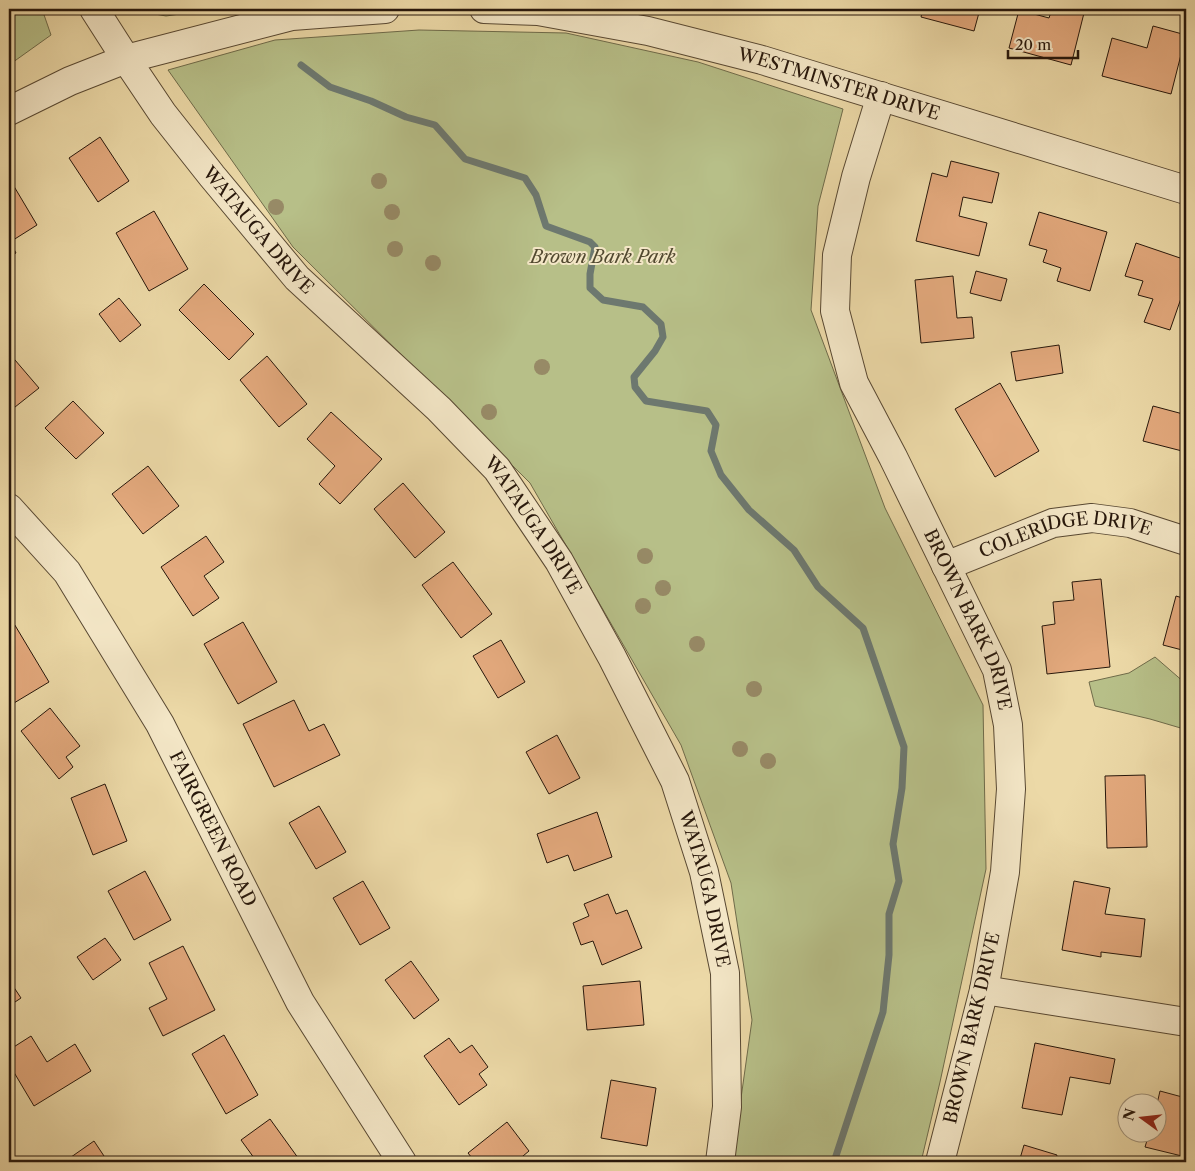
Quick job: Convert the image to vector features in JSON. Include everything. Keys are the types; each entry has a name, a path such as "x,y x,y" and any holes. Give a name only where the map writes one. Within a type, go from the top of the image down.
{"street":[{"name":"WATAUGA DRIVE","path":"94,9 163,114 297,278 439,409 497,469 559,561 612,657 675,781 704,872 725,973 727,1108 720,1162"},
{"path":"9,111 70,81 126,59 292,16 385,9"},
{"name":"WESTMINSTER DRIVE","path":"484,9 538,11 648,31 762,60 1186,190"},
{"name":"BROWN BARK DRIVE","path":"881,96 856,177 837,255 836,311 854,383 893,457 997,670 1008,725 1011,789 1005,872 984,990 940,1162"},
{"name":"FAIRGREEN ROAD","path":"9,508 66,572 160,724 300,1002 402,1162"},
{"name":"COLERIDGE DRIVE","path":"946,566 1053,523 1092,518 1130,524 1186,541"},
{"path":"984,990 1186,1022"}],"green space":[{"path":"9,9 42,9 51,35 9,65"},
{"path":"142,9 214,9 166,16 144,12"},
{"name":"Brown Bark Park","path":"419,30 566,33 698,62 843,109 818,206 811,310 885,508 983,705 986,869 921,1162 732,1162 752,1020 731,883 681,745 530,483 293,247 168,70 275,40"},
{"path":"1155,657 1185,683 1186,735 1184,729 1095,706 1089,682 1129,673"}],"building":[{"path":"923,9 980,9 974,31 921,17"},
{"path":"1052,9 1085,9 1071,65 1009,48 1019,10 1049,18"},
{"path":"1153,26 1186,35 1171,94 1102,76 1112,38 1147,48"},
{"path":"100,137 129,181 98,202 69,158"},
{"path":"951,161 999,173 992,203 963,197 959,216 987,223 979,256 916,241 932,173 947,177"},
{"path":"12,183 37,225 10,242 16,253 9,257 9,186"},
{"path":"154,211 188,269 149,291 116,233"},
{"path":"1039,212 1107,232 1090,291 1057,281 1061,268 1043,262 1047,250 1029,245"},
{"path":"1136,243 1186,260 1186,284 1170,330 1144,322 1153,299 1138,295 1143,281 1125,276"},
{"path":"976,271 1007,279 1001,301 970,293"},
{"path":"953,276 957,318 972,317 974,338 921,343 915,280"},
{"path":"204,284 254,334 229,360 179,310"},
{"path":"119,298 141,325 120,342 99,314"},
{"path":"1059,345 1063,373 1016,381 1011,352"},
{"path":"9,353 39,388 10,411 9,409"},
{"path":"267,356 307,404 279,427 240,380"},
{"path":"1000,383 1039,451 995,477 955,409"},
{"path":"73,401 104,433 76,459 45,428"},
{"path":"1186,404 1186,452 1143,441 1153,406 1183,414"},
{"path":"331,412 382,459 340,504 319,484 335,466 307,439"},
{"path":"148,466 179,506 143,534 112,494"},
{"path":"403,483 445,532 415,558 374,509"},
{"path":"206,536 224,562 204,576 219,598 193,616 161,567"},
{"path":"453,562 492,614 461,638 422,585"},
{"path":"1101,579 1110,667 1047,674 1042,626 1055,624 1053,602 1074,600 1072,582"},
{"path":"1176,596 1186,599 1186,651 1163,645"},
{"path":"9,618 49,682 9,706"},
{"path":"243,622 277,682 238,704 204,644"},
{"path":"501,640 525,682 498,698 473,656"},
{"path":"294,700 309,731 324,724 340,755 274,787 243,724"},
{"path":"50,708 80,746 66,757 73,767 59,779 21,731"},
{"path":"557,735 580,778 549,794 526,752"},
{"path":"1145,775 1147,847 1107,848 1105,776"},
{"path":"105,784 127,841 93,855 71,798"},
{"path":"319,806 346,852 316,869 289,823"},
{"path":"597,812 612,857 574,871 568,855 547,863 537,834"},
{"path":"145,871 171,920 134,940 108,891"},
{"path":"363,881 390,928 360,945 333,898"},
{"path":"1074,881 1110,888 1105,914 1145,919 1141,957 1101,952 1101,957 1062,950"},
{"path":"608,894 616,914 627,910 642,948 602,965 593,941 581,945 573,923 589,916 584,904"},
{"path":"105,938 121,960 93,980 77,957"},
{"path":"183,946 215,1010 163,1036 149,1008 167,999 149,963"},
{"path":"411,961 439,1000 414,1019 385,980"},
{"path":"9,980 21,998 9,1006"},
{"path":"640,981 644,1025 587,1030 583,986"},
{"path":"224,1035 258,1095 226,1114 192,1054"},
{"path":"31,1036 47,1062 75,1044 91,1071 34,1106 9,1064 9,1050"},
{"path":"449,1038 460,1053 472,1045 488,1067 479,1074 487,1085 459,1105 424,1056"},
{"path":"1035,1043 1115,1059 1110,1084 1070,1077 1062,1115 1022,1108"},
{"path":"611,1080 656,1088 647,1146 601,1138"},
{"path":"1160,1091 1186,1098 1186,1157 1145,1147 1146,1144 1168,1144 1168,1094 1159,1094"},
{"path":"270,1119 301,1162 257,1162 241,1140"},
{"path":"507,1122 529,1151 518,1162 475,1162 468,1153"},
{"path":"94,1141 108,1162 64,1162"},
{"path":"1024,1145 1057,1155 1055,1162 1019,1162"}],"waterway":[{"path":"301,65 330,87 371,101 406,117 435,125 465,159 525,178 536,195 546,226 590,242 595,247 590,274 590,288 603,300 643,307 661,324 663,337 655,351 634,377 635,387 646,401 707,411 716,425 711,451 721,475 749,510 794,550 818,587 863,628 904,747 902,788 893,844 899,881 889,914 889,955 883,1012 834,1162"}]}
